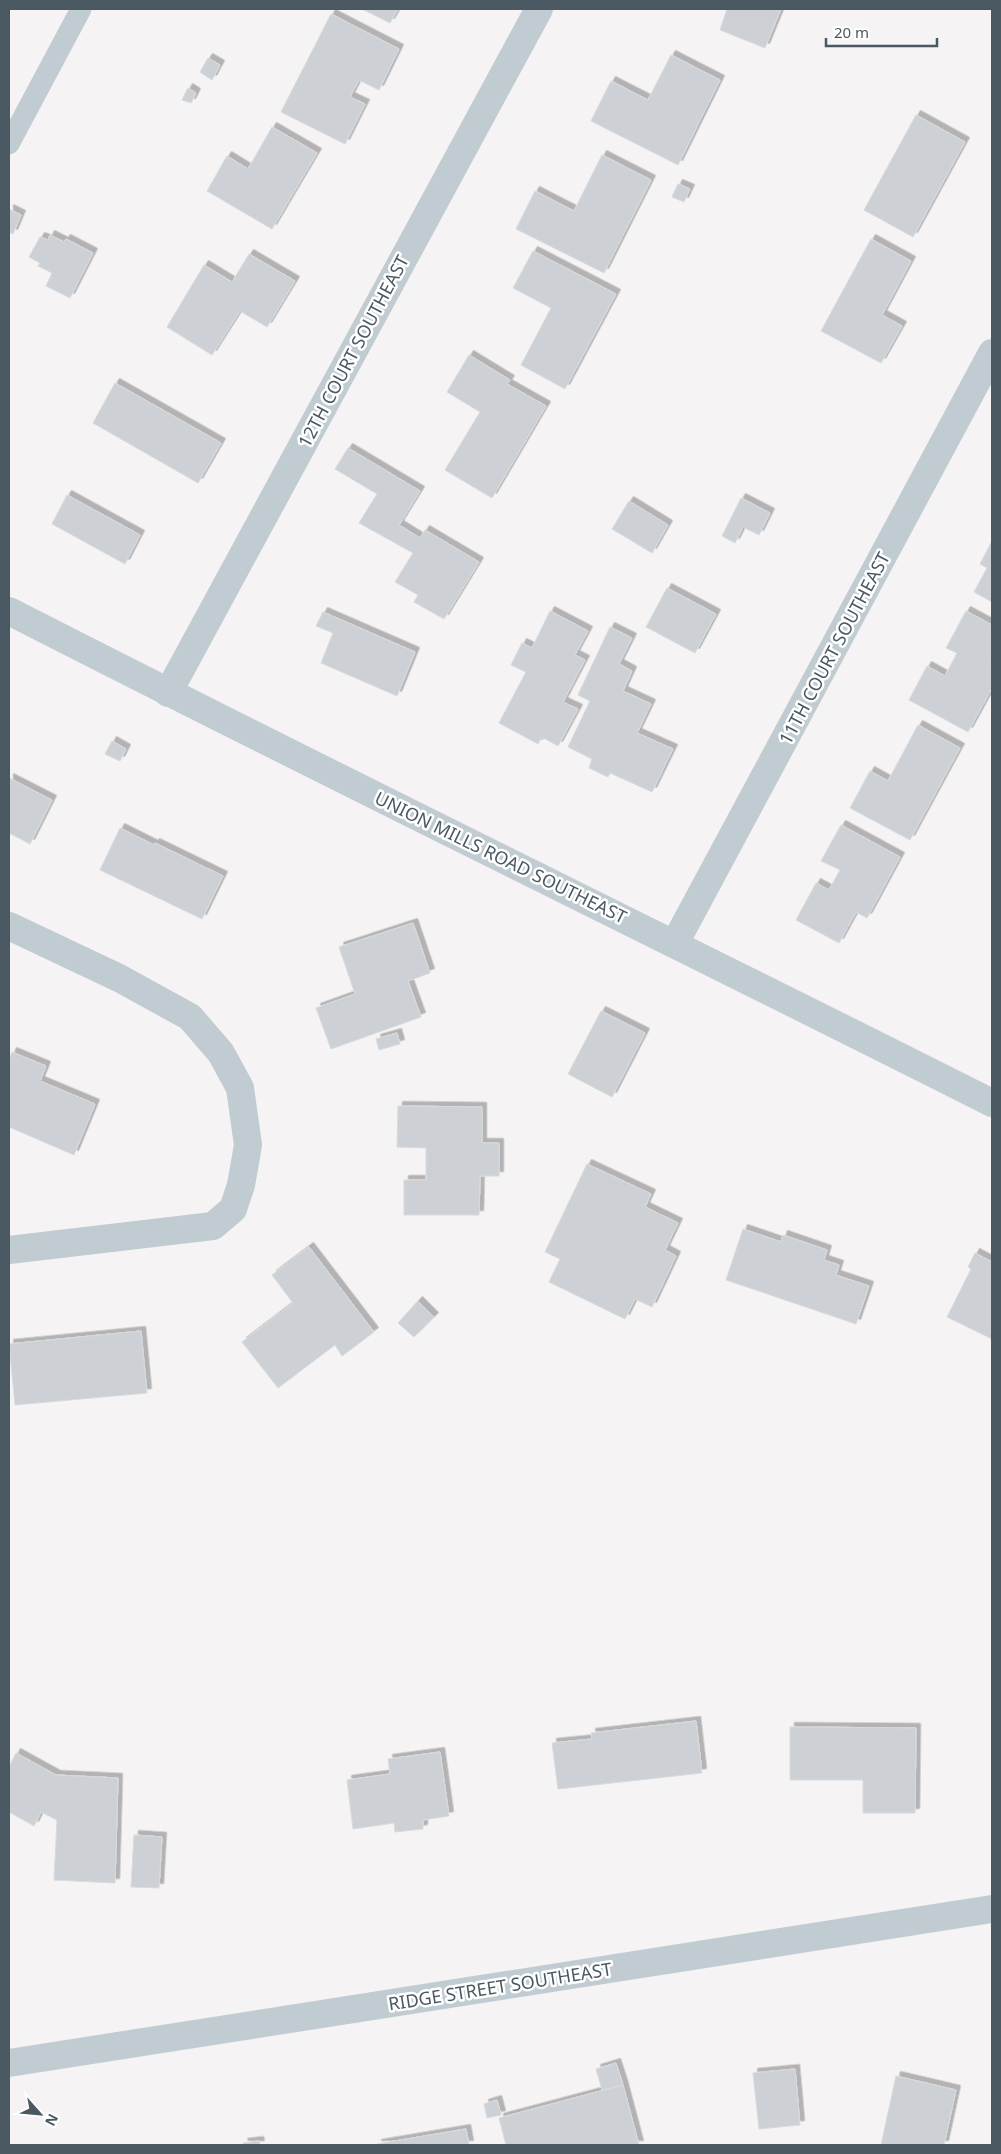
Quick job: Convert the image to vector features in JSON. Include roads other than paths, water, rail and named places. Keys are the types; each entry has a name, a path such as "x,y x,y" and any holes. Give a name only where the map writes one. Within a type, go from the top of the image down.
{"street":[{"name":"12TH COURT SOUTHEAST","path":"168,693 538,9"},
{"name":"11TH COURT SOUTHEAST","path":"675,944 992,353"},
{"name":"UNION MILLS ROAD SOUTHEAST","path":"9,611 168,693 992,1103"},
{"path":"9,926 119,978 190,1017 221,1053 240,1088 248,1145 241,1185 233,1209 213,1226 9,1250"},
{"name":"RIDGE STREET SOUTHEAST","path":"9,2063 992,1909"}],"lane":[{"path":"9,144 81,9"}]}
